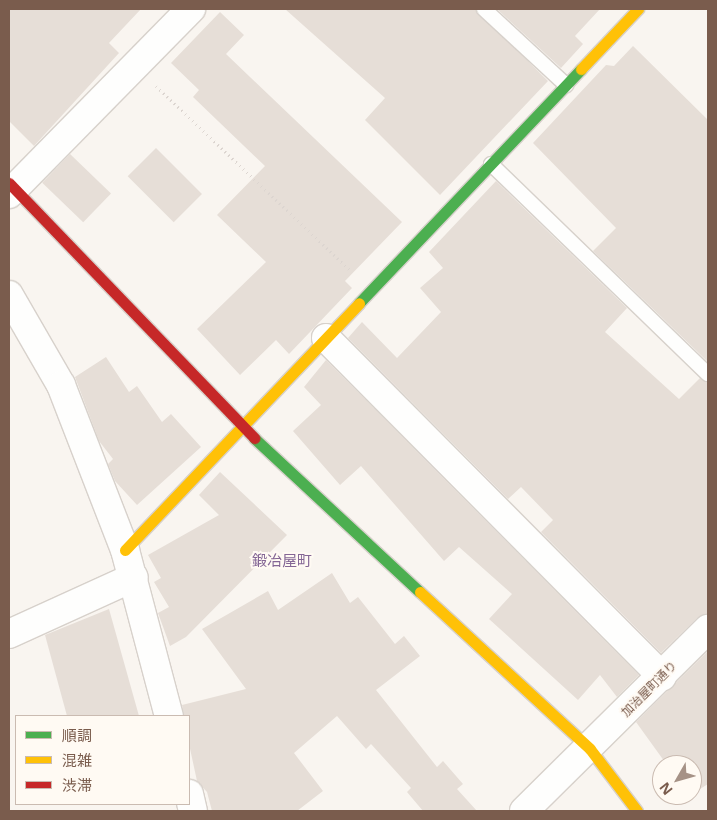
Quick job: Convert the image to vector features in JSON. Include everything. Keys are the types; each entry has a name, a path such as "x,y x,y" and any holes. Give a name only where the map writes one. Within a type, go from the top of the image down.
{"street":[{"path":"191,9 11,189 242,427 590,749 637,811"},
{"path":"125,550 638,9"},
{"path":"9,295 61,385 125,550 134,577 169,715"},
{"path":"326,338 662,676"},
{"path":"9,634 134,577"},
{"name":"加治屋町通り","path":"524,811 590,749 708,629"},
{"path":"190,798 193,811"}],"lane":[{"path":"484,9 566,85"},
{"path":"491,164 708,374"}],"path":[{"path":"136,66 371,291"}],"building":[{"path":"9,9 141,9 109,43 119,53 34,146 9,121"},
{"path":"285,9 475,9 548,81 440,195 365,120 385,98"},
{"path":"497,9 600,9 575,36 583,44 561,68"},
{"path":"220,12 244,35 226,54 402,222 345,281 352,288 289,354 276,340 240,375 197,329 266,262 217,215 265,166 193,97 199,90 171,63"},
{"path":"633,46 708,120 708,362 593,251 616,228 533,143 606,65 614,66"},
{"path":"156,148 202,194 174,222 128,176"},
{"path":"70,154 111,194 83,222 42,183"},
{"path":"496,181 627,308 605,332 679,399 700,378 708,383 708,614 697,618 661,653 541,532 553,520 521,487 508,499 348,338 362,322 397,358 441,312 420,288 443,268 429,252"},
{"path":"106,357 129,392 137,386 162,422 171,414 201,447 137,505 115,481 108,464 113,459 99,441 75,377"},
{"path":"326,360 639,675 617,697 600,675 578,700 489,619 512,594 459,547 444,561 361,466 340,485 293,431 321,405 304,387"},
{"path":"220,472 287,535 186,637 170,646 158,613 169,607 154,582 161,578 148,555 219,515 199,495"},
{"path":"332,573 350,603 358,597 395,644 404,636 420,656 376,690 437,767 443,761 463,784 457,789 477,811 423,811 407,792 411,788 371,744 366,749 337,716 294,753 323,791 297,811 212,811 207,792 197,781 190,749 190,715 184,715 182,705 246,689 202,629 268,591 278,610"},
{"path":"109,609 139,715 67,715 45,635"},
{"path":"708,651 708,784 702,788 702,755 660,755 636,722"}],"traffic: fast":[{"path":"359,303 581,69"},
{"path":"254,438 420,592"}],"traffic: slow":[{"path":"581,69 638,9"},
{"path":"125,550 359,303"},
{"path":"420,592 590,749 637,811"}],"traffic: jam":[{"path":"9,183 254,438"}],"district":[{"name":"鍛冶屋町","path":"282,561"}]}
